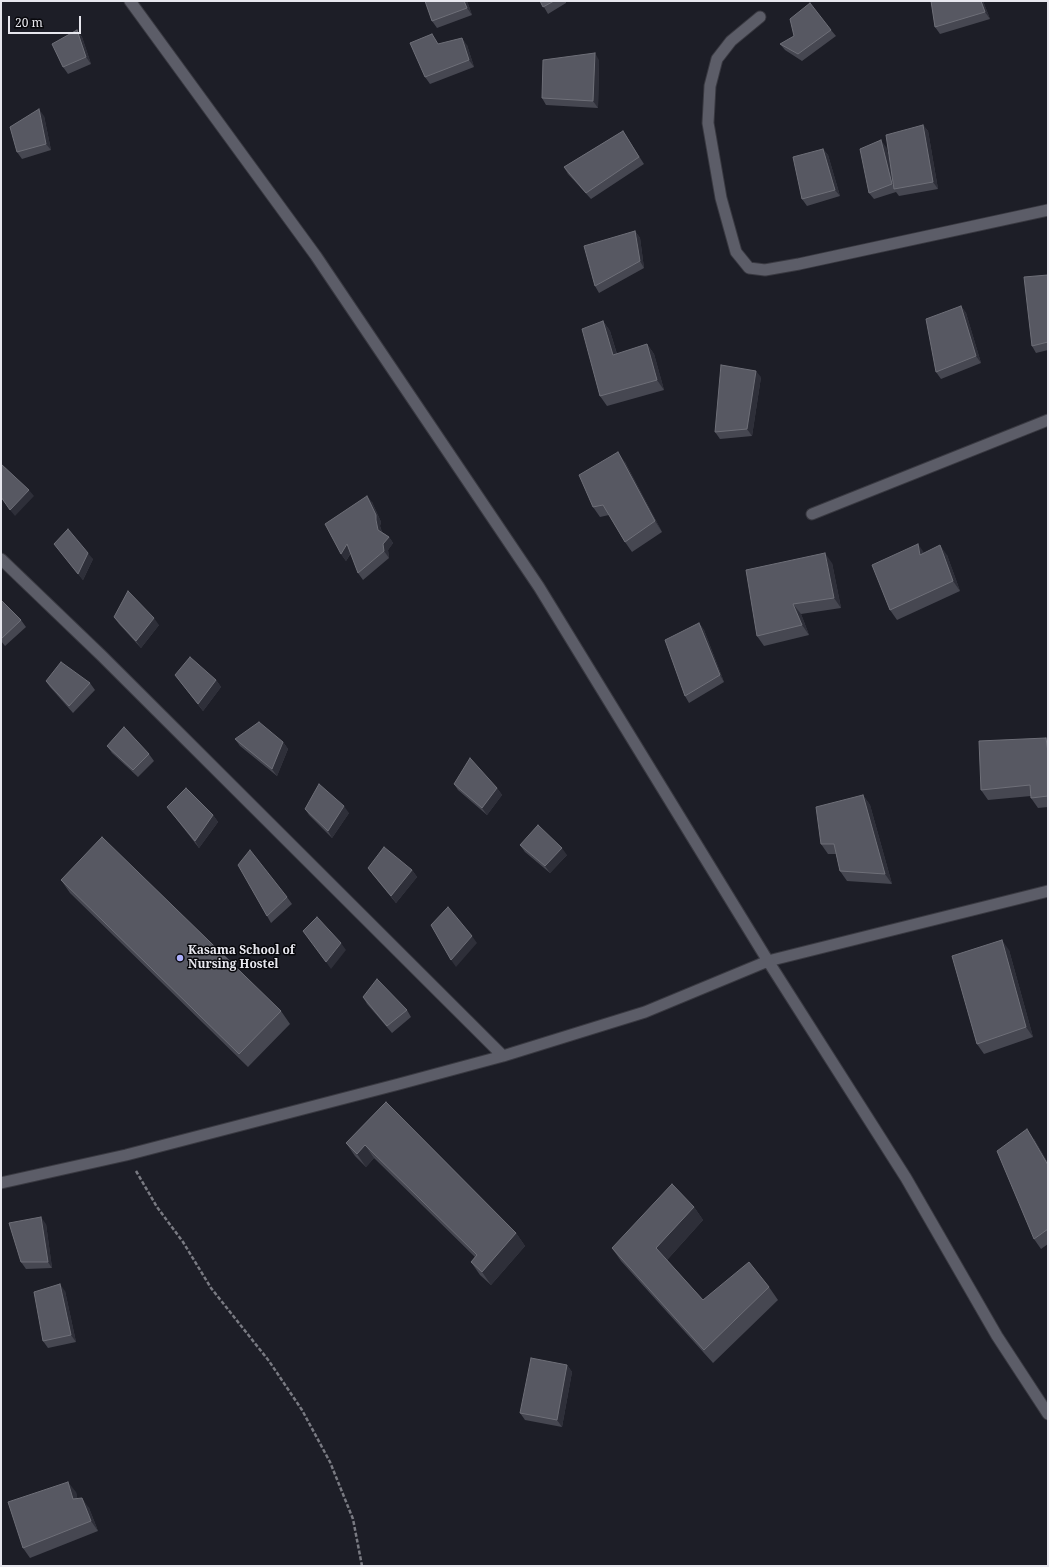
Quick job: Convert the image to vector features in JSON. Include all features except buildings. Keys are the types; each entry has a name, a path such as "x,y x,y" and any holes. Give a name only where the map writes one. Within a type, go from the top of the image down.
{"street":[{"path":"130,1 316,256 539,587 768,961 906,1178 997,1336 1048,1414"},
{"path":"760,17 731,41 717,59 710,86 708,123 721,198 736,252 749,268 765,270 785,267 1048,210"},
{"path":"812,514 1048,420"},
{"path":"1,559 102,656 503,1056"},
{"path":"1,1184 126,1156 503,1056 645,1012 768,961 1048,891"}],"path":[{"path":"126,1156 157,1207 183,1242 211,1288 269,1361 302,1410 330,1462 353,1519 362,1566"}],"place":[{"name":"Kasama School of Nursing Hostel","path":"180,958"}]}
